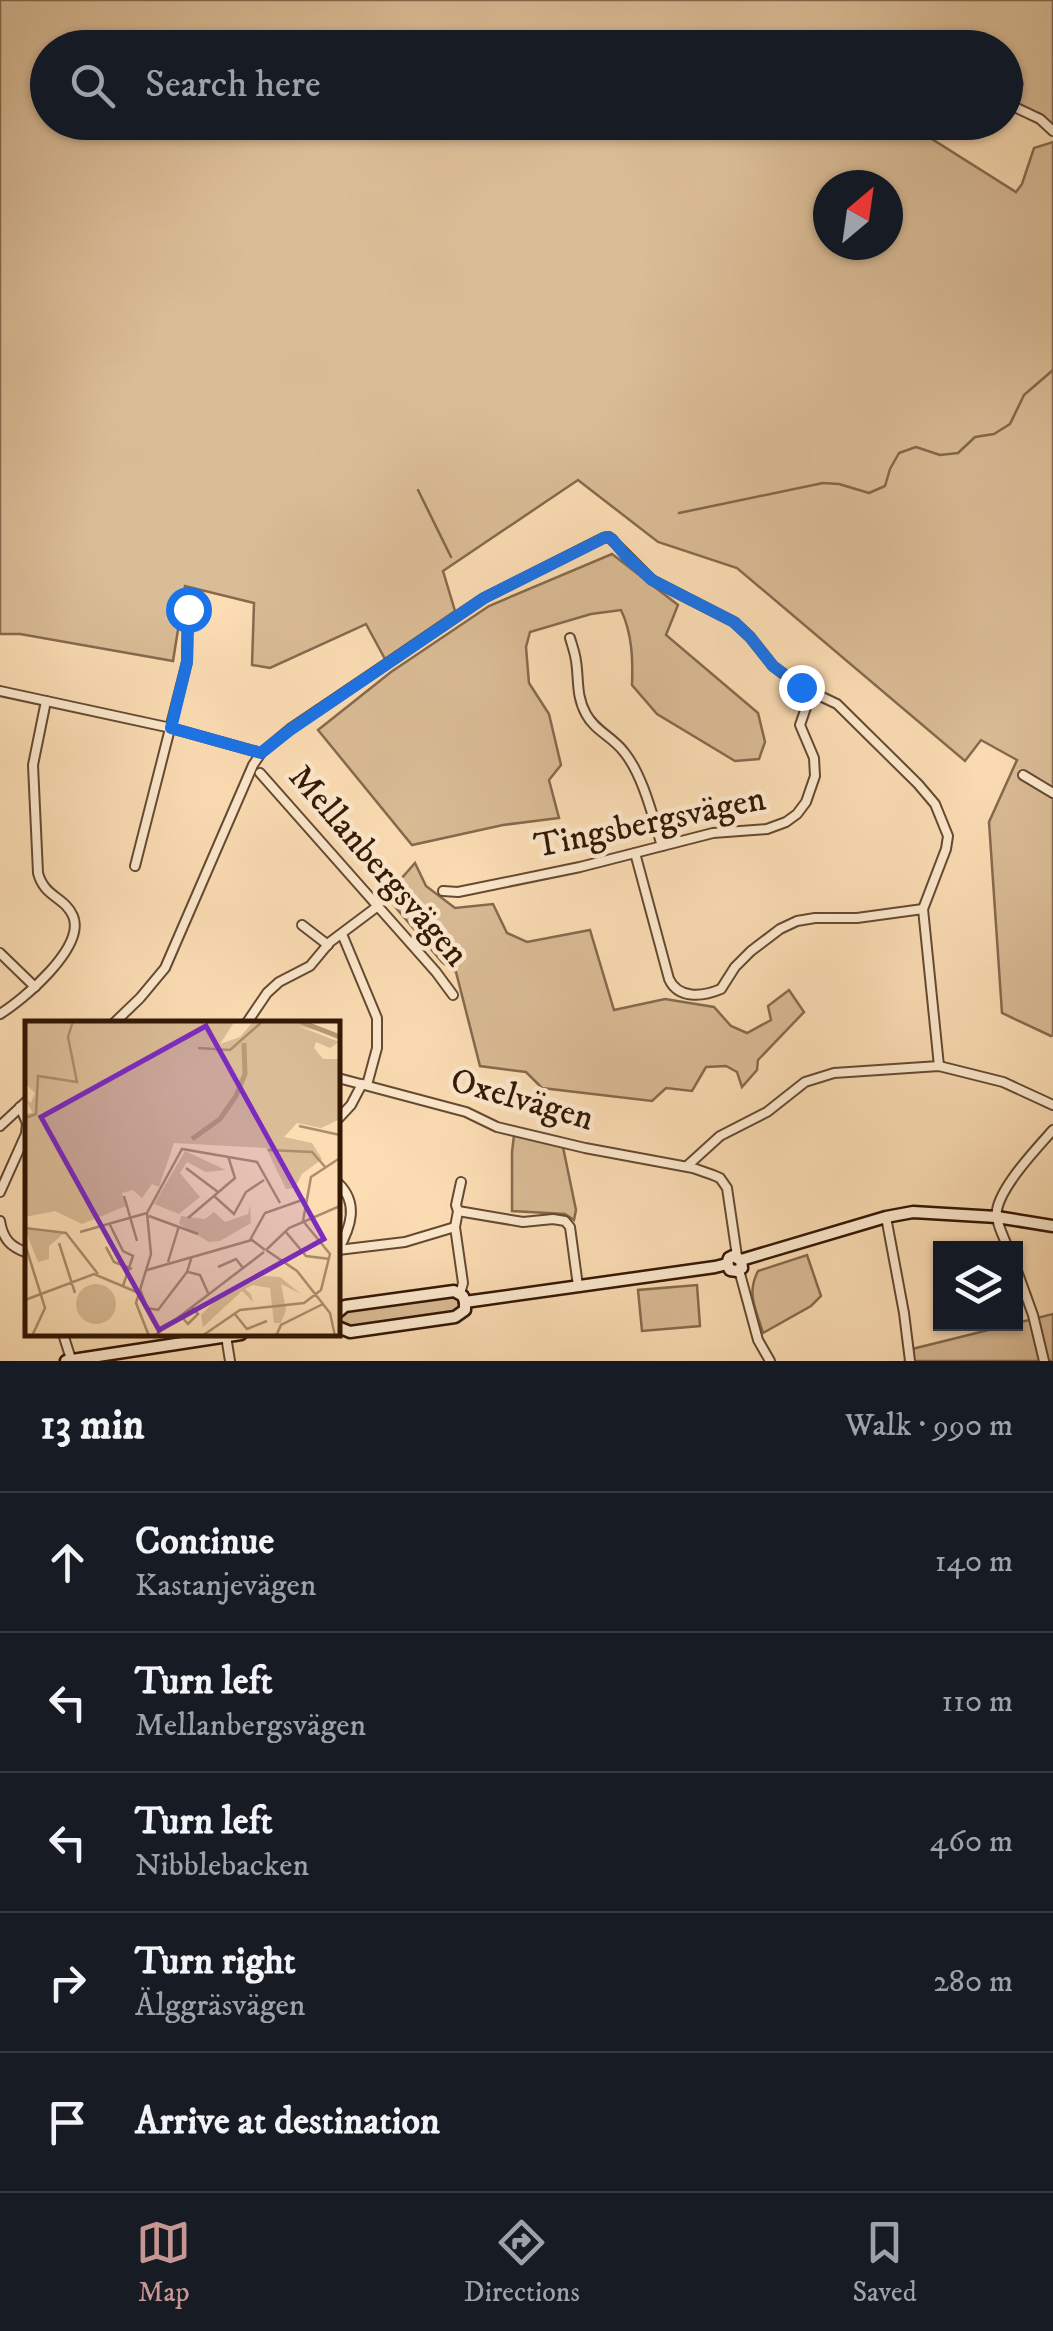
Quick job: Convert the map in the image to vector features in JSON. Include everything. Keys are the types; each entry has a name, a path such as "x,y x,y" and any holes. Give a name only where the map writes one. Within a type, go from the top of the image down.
{"street":[{"path":"1023,111 1040,118 1053,131"},
{"path":"116,1021 165,968 236,799 261,753 484,598 603,538 612,539 652,580 734,622 773,666 811,693 837,704 936,804 948,836 923,909 939,1066"},
{"path":"135,866 187,662 188,609"},
{"path":"570,638 580,702 597,730 627,756 662,846"},
{"name":"Mellanbergsvägen","path":"0,691 171,728 261,753"},
{"name":"Tingsbergsvägen","path":"442,891 458,892 723,831 773,827 786,822 810,796 816,776 814,758 800,726 811,693"},
{"path":"0,1014 18,1004 56,966 74,930 71,912 45,889 38,873 33,765 46,701"},
{"name":"Mellanbergsvägen","path":"260,772 454,995"},
{"path":"1023,774 1053,793"},
{"path":"634,853 669,979 674,989 689,994 721,989 734,967 751,950 796,921 923,909"},
{"path":"248,1021 279,982 310,966 328,945 378,906"},
{"path":"302,925 328,945"},
{"path":"340,1117 364,1085 377,1048 377,1018 342,934"},
{"path":"0,954 35,986"},
{"path":"770,1361 758,1340 739,1262 728,1188 720,1178 690,1167 720,1136 767,1112 814,1078 848,1071 939,1066 1003,1082 1053,1106"},
{"name":"Oxelvägen","path":"340,1079 466,1112 497,1127 690,1167"},
{"path":"0,1124 24,1104"},
{"path":"1006,1241 998,1205 1016,1174 1053,1130"},
{"path":"0,1192 25,1136"},
{"path":"340,1328 350,1332 455,1317 464,1310 455,1227 461,1182"},
{"path":"340,1185 347,1192 352,1213 340,1246"},
{"path":"458,1211 523,1222 566,1221 578,1286"},
{"path":"340,1310 454,1291 462,1298 578,1286 726,1264 729,1258 739,1262 913,1212 1053,1226"},
{"path":"886,1218 910,1361"},
{"path":"0,1221 11,1246 25,1252"},
{"path":"340,1250 405,1242 455,1227"},
{"path":"1023,1288 1044,1361"},
{"path":"69,1360 226,1336 230,1361"},
{"path":"144,1347 146,1361"}],"shaded area":[{"path":"0,0 1053,0 1053,128 1023,108 1023,30 30,30 30,140 934,140 1016,192 1034,148 1053,142 1053,1035 1002,1013 989,822 1017,760 981,740 965,761 737,568 658,542 578,480 443,571 455,611 385,659 366,624 270,668 252,665 254,603 185,586 173,661 20,634 0,634"},
{"path":"612,554 678,605 666,635 758,713 765,742 759,759 735,761 657,714 632,685 631,646 621,610 591,614 530,632 526,647 529,683 549,714 561,765 549,780 559,818 503,825 412,845 318,730 391,672 489,606"},
{"path":"415,863 426,886 455,908 493,904 507,933 527,942 590,930 614,1010 665,999 714,1007 731,1026 747,1033 771,1020 768,1006 789,990 804,1012 758,1060 757,1070 742,1087 737,1072 726,1066 706,1067 692,1091 666,1088 652,1101 542,1088 526,1072 480,1066 456,972 442,962 386,896"},
{"path":"514,1135 563,1147 576,1210 574,1220 565,1214 512,1211"},
{"path":"807,1255 821,1296 811,1306 763,1333 752,1294 758,1271"},
{"path":"697,1285 700,1326 642,1331 638,1290"},
{"path":"445,1294 456,1296 461,1302 455,1313 351,1329 340,1324 340,1317 349,1309"},
{"path":"1053,1314 1053,1361 905,1361 909,1358 908,1350 985,1331 1023,1331 1023,1321"}],"waterway":[{"path":"679,513 823,483 869,493 885,486 899,453 916,447 940,455 958,453 975,437 994,434 1010,424 1024,395 1053,370"},
{"path":"418,490 451,557"}],"route":[{"path":"188,609 187,662 171,728 261,753 484,598 606,537 652,580 734,622 773,666 801,687"}]}
